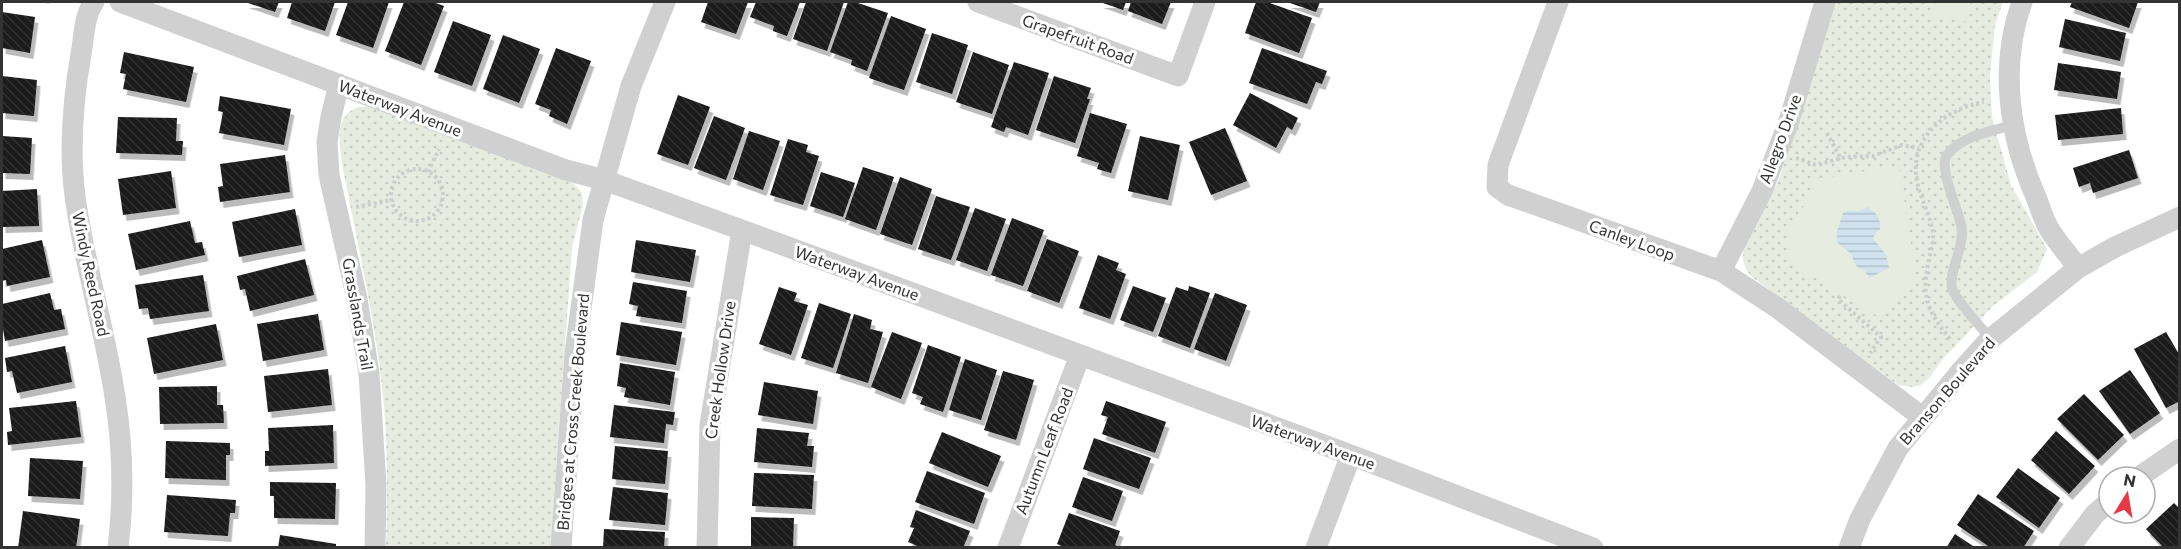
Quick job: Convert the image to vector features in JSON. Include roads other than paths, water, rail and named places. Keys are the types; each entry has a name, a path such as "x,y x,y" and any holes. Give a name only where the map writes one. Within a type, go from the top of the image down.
{"street":[{"name":"Windy Reed Road","path":"94,2 88,15 80,62 72,147 75,194 82,241 106,342 116,399 121,448 122,514 118,548"},
{"name":"Waterway Avenue","path":"120,2 566,170 604,180 742,230 1350,455 1593,548"},
{"name":"Bridges at Cross Creek Boulevard","path":"561,548 575,353 593,220 631,86 665,2"},
{"name":"Grapefruit Road","path":"978,2 1178,76 1205,2"},
{"name":"Canley Loop","path":"1558,2 1498,165 1497,187 1508,195 1721,271 1779,309 1922,417"},
{"name":"Allegro Drive","path":"1721,271 1766,180 1788,124 1825,2"},
{"path":"2022,2 2008,70 2013,125 2025,171 2048,227 2078,268"},
{"name":"Grasslands Trail","path":"339,84 327,142 329,175 357,299 369,373 376,485 375,548"},
{"name":"Branson Boulevard","path":"1849,548 1860,519 1898,448 1922,417 1991,339 2078,268 2115,247 2180,218"},
{"name":"Creek Hollow Drive","path":"707,548 710,424 742,230"},
{"name":"Autumn Leaf Road","path":"1008,548 1080,355"},
{"path":"2157,465 2180,449"},
{"path":"1316,548 1350,455"},
{"path":"2069,548 2097,512"}],"lane":[{"path":"1991,339 1956,297 1951,287 1963,232 1944,170 1946,156 1966,140 2013,125"}],"water":[{"path":"1867,207 1879,219 1880,230 1873,238 1886,255 1889,268 1869,278 1865,271 1856,266 1851,254 1837,242 1837,231 1843,213"}]}
